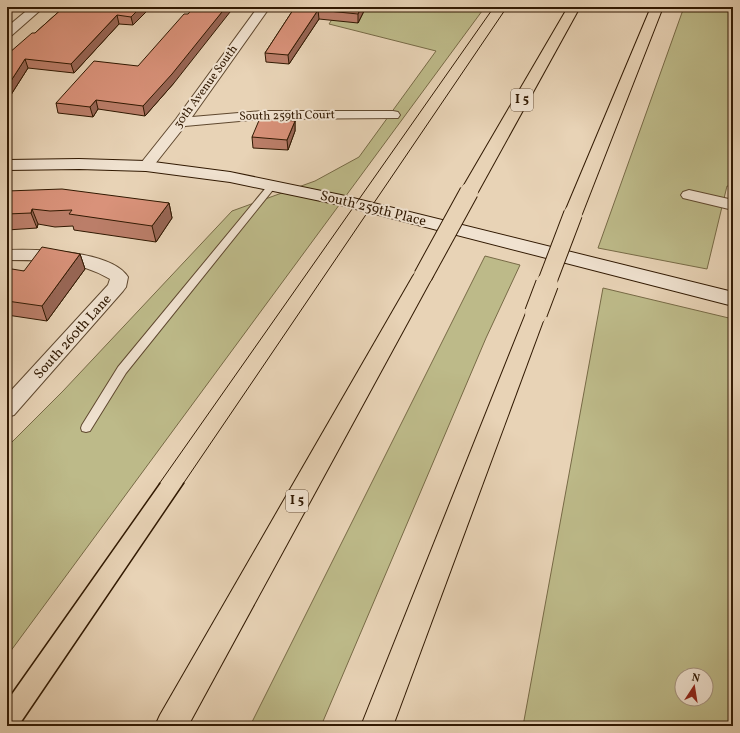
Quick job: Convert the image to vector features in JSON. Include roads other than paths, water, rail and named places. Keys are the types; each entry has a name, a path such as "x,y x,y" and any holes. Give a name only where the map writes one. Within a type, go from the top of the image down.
{"highway":[{"name":"I 5","path":"171,726 574,7"},
{"path":"377,726 573,214 658,7"}],"main road":[{"name":"South 259th Place","path":"7,166 79,164 146,166 230,177 341,200 733,299"}],"street":[{"path":"7,32 38,7"},
{"name":"30th Avenue South","path":"146,166 181,122 264,7"},
{"name":"South 259th Court","path":"181,122 262,115 393,115"},
{"path":"689,195 733,205"},
{"name":"South 260th Lane","path":"7,255 43,254 89,262 107,268 119,277 117,287 7,409"}],"lane":[{"path":"86,428 122,370 272,186"}],"tram line":[{"path":"159,484 494,7"},
{"path":"183,484 507,7"},
{"path":"7,700 160,483"},
{"path":"19,726 184,483"}]}
